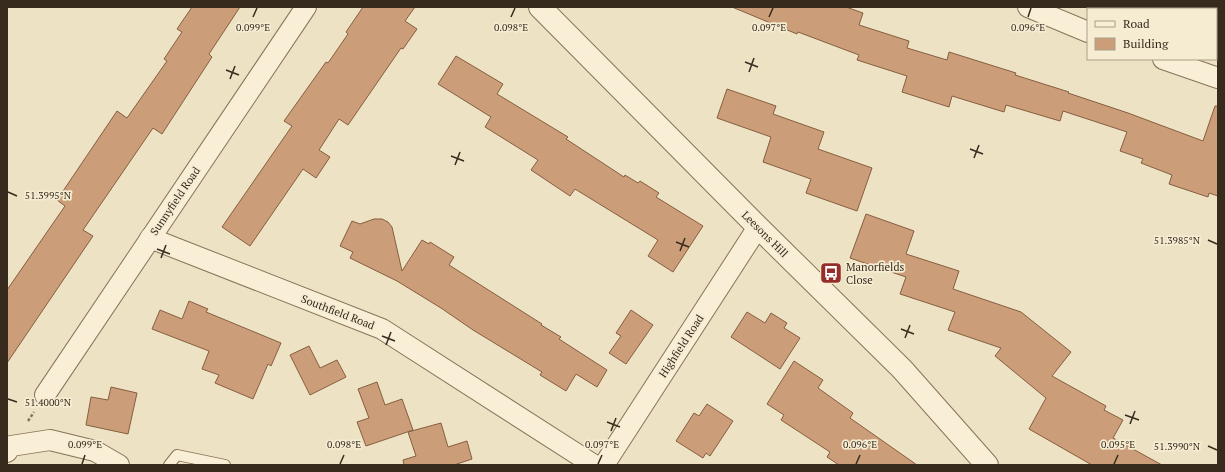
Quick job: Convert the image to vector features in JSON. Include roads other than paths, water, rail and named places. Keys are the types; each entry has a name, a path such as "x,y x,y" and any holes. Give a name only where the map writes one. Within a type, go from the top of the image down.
{"street":[{"name":"Sunnyfield Road","path":"45,395 306,7"},
{"name":"Leesons Hill","path":"540,7 758,227 902,369 987,465"},
{"path":"1028,7 1087,32"},
{"path":"1167,60 1209,71"},
{"name":"Highfield Road","path":"604,465 758,227"},
{"name":"Southfield Road","path":"150,238 382,329 594,465"},
{"path":"7,452 11,446 50,440 95,451 119,465"}],"lane":[{"path":"170,465 177,455 225,465"}],"place":[{"name":"Manorfields Close","path":"831,273"}]}
